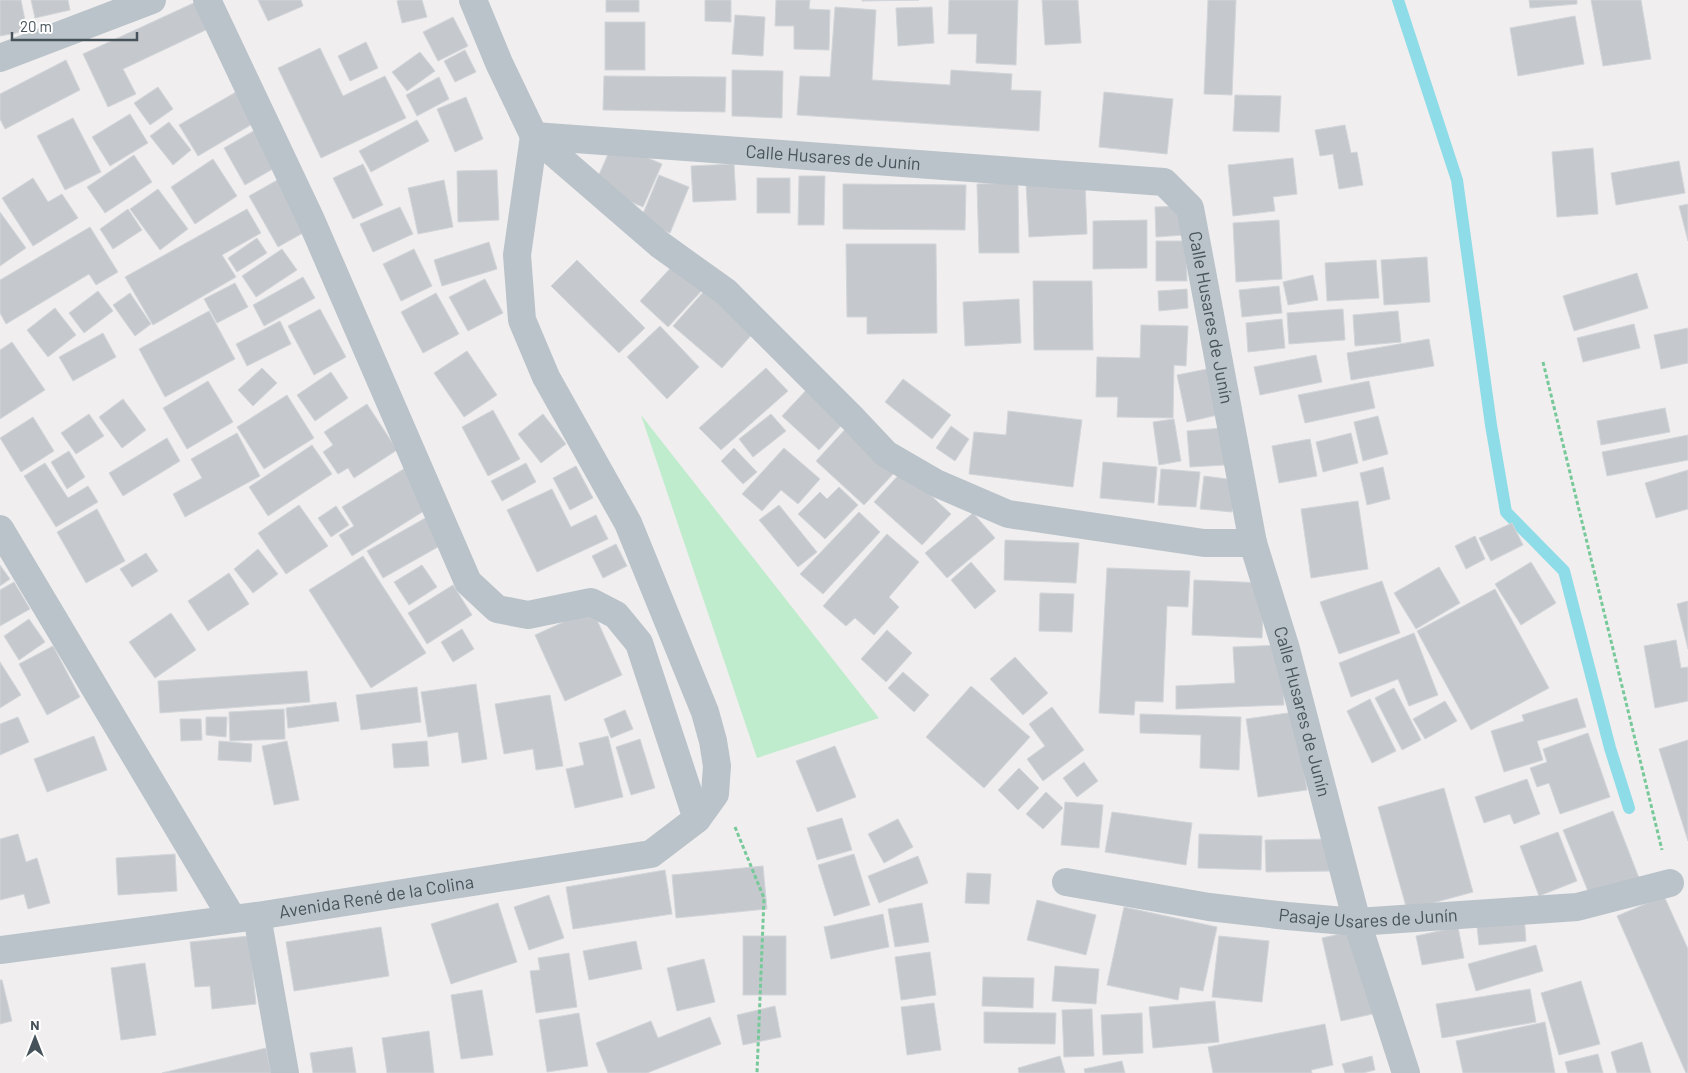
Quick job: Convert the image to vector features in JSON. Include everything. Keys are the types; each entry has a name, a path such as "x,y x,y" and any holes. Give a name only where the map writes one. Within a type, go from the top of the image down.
{"street":[{"path":"0,58 152,0"},
{"path":"207,0 311,220 468,582 497,609 528,615 591,602 616,615 639,643 697,819"},
{"path":"473,0 499,63 534,136 659,244 726,292 886,454 936,483 1008,514 1204,542 1253,543"},
{"path":"534,136 517,255 522,320 546,377 628,523 705,712 714,741 717,782"},
{"name":"Calle Husares de Junín","path":"534,136 1164,182 1190,208 1253,543 1286,648 1357,922 1406,1073"},
{"path":"0,529 244,917 285,1073"},
{"name":"Avenida René de la Colina","path":"0,950 244,917 652,854 697,819 716,794 717,782"},
{"name":"Pasaje Usares de Junín","path":"1066,882 1208,907 1357,922 1577,907 1670,883"}],"path":[{"path":"1543,362 1670,883"},
{"path":"717,782 764,898 756,1073"}],"green space":[{"path":"641,415 879,718 757,758"}],"building":[{"path":"0,0 21,0 27,31 0,36"},
{"path":"31,0 68,0 70,10 35,18"},
{"path":"258,0 301,0 303,6 268,21"},
{"path":"422,0 427,17 402,23 397,1"},
{"path":"606,0 639,0 639,12 606,12"},
{"path":"705,0 731,0 731,22 705,21"},
{"path":"776,0 810,0 809,9 830,10 829,50 794,49 794,26 775,26"},
{"path":"862,0 919,0 862,1"},
{"path":"949,0 1018,0 1016,65 976,63 977,34 948,34"},
{"path":"1042,0 1078,0 1081,43 1045,45"},
{"path":"1208,0 1236,0 1232,95 1204,94"},
{"path":"1529,0 1577,0 1577,4 1530,8"},
{"path":"1591,0 1641,0 1651,59 1603,66"},
{"path":"198,1 210,28 123,69 136,94 108,107 83,54"},
{"path":"835,7 876,10 872,80 950,85 951,70 1012,74 1011,90 1041,91 1039,131 797,115 800,76 830,77"},
{"path":"932,7 934,43 898,46 896,8"},
{"path":"735,15 765,17 763,56 732,54"},
{"path":"1575,16 1584,64 1518,76 1510,28"},
{"path":"453,17 468,46 438,61 423,32"},
{"path":"605,22 645,22 645,70 605,70"},
{"path":"366,42 378,68 350,81 338,56"},
{"path":"320,48 343,96 385,76 406,118 321,158 278,68"},
{"path":"465,50 476,72 455,82 444,61"},
{"path":"420,52 435,71 407,91 392,72"},
{"path":"66,60 80,90 5,129 0,119 0,94"},
{"path":"732,70 783,71 782,118 732,116"},
{"path":"604,76 726,77 725,112 603,110"},
{"path":"439,77 449,99 417,116 406,95"},
{"path":"158,87 173,109 150,125 134,103"},
{"path":"236,92 254,123 198,156 179,125"},
{"path":"1104,92 1173,99 1167,154 1099,147"},
{"path":"1235,95 1281,96 1279,132 1233,131"},
{"path":"466,97 483,139 455,152 437,109"},
{"path":"130,114 148,143 110,166 92,137"},
{"path":"73,118 101,172 65,190 37,136"},
{"path":"417,120 429,141 371,172 359,151"},
{"path":"169,122 191,150 173,165 150,136"},
{"path":"1345,125 1351,153 1357,152 1363,185 1339,189 1333,154 1320,156 1315,130"},
{"path":"257,129 278,166 245,185 224,148"},
{"path":"613,143 662,164 643,207 594,186"},
{"path":"1593,148 1598,214 1557,217 1552,152"},
{"path":"134,155 152,182 105,213 87,187"},
{"path":"1293,158 1297,194 1273,197 1275,211 1233,216 1228,165"},
{"path":"213,159 237,196 195,224 171,187"},
{"path":"1679,161 1685,193 1616,205 1611,173"},
{"path":"363,164 383,205 353,219 333,178"},
{"path":"734,164 736,200 693,202 691,166"},
{"path":"497,170 499,220 458,222 457,171"},
{"path":"659,175 689,187 670,233 640,221"},
{"path":"799,176 825,176 824,225 798,225"},
{"path":"33,178 48,202 62,194 78,218 33,246 2,198"},
{"path":"281,178 310,229 278,247 249,196"},
{"path":"757,178 790,178 790,213 757,213"},
{"path":"444,180 453,227 418,234 408,188"},
{"path":"1085,181 1087,234 1029,237 1026,184"},
{"path":"1018,183 1019,253 979,253 977,184"},
{"path":"843,184 966,185 965,230 843,229"},
{"path":"158,189 188,229 160,250 130,209"},
{"path":"1688,204 1688,241 1679,206"},
{"path":"1183,206 1184,235 1156,237 1155,207"},
{"path":"400,207 413,234 373,252 360,224"},
{"path":"128,209 142,230 113,249 100,229"},
{"path":"247,209 261,233 222,255 236,277 153,325 125,277"},
{"path":"0,212 26,248 0,266"},
{"path":"1147,220 1147,268 1093,269 1093,221"},
{"path":"1279,220 1282,279 1236,282 1233,223"},
{"path":"90,227 118,272 96,285 89,274 6,324 0,313 0,280"},
{"path":"257,238 267,253 237,272 228,258"},
{"path":"1156,241 1186,241 1187,281 1156,281"},
{"path":"489,242 497,269 442,286 434,260"},
{"path":"846,244 936,244 937,333 867,334 867,317 847,317"},
{"path":"282,249 297,270 256,297 242,276"},
{"path":"414,249 432,286 401,301 383,264"},
{"path":"1427,257 1430,302 1384,305 1381,260"},
{"path":"577,260 645,328 619,353 551,286"},
{"path":"678,260 706,286 668,327 640,301"},
{"path":"1376,260 1379,298 1327,301 1325,263"},
{"path":"1637,273 1648,308 1574,331 1563,296"},
{"path":"1313,275 1318,300 1288,305 1283,282"},
{"path":"303,277 315,298 264,326 253,305"},
{"path":"485,279 503,313 468,331 449,297"},
{"path":"1033,281 1092,281 1093,350 1034,350"},
{"path":"235,283 248,307 217,323 204,299"},
{"path":"1279,286 1282,313 1242,317 1239,290"},
{"path":"706,289 754,332 722,368 673,326"},
{"path":"1187,289 1188,308 1159,311 1158,291"},
{"path":"98,291 113,311 84,333 69,313"},
{"path":"130,293 151,324 135,336 113,305"},
{"path":"436,293 459,334 423,353 401,312"},
{"path":"1019,299 1021,343 965,346 963,302"},
{"path":"55,308 76,335 48,357 27,330"},
{"path":"320,309 346,357 314,375 288,326"},
{"path":"1343,309 1345,340 1289,344 1287,313"},
{"path":"209,311 235,359 165,397 139,349"},
{"path":"1398,311 1401,342 1355,346 1353,315"},
{"path":"1282,319 1285,348 1248,352 1246,323"},
{"path":"280,321 291,344 247,366 236,344"},
{"path":"1634,324 1640,348 1583,362 1577,338"},
{"path":"1141,325 1188,326 1186,366 1174,365 1173,418 1117,417 1118,397 1096,397 1097,357 1140,358"},
{"path":"660,326 699,367 667,399 627,357"},
{"path":"1688,328 1688,363 1661,369 1654,335"},
{"path":"103,333 116,357 73,381 59,357"},
{"path":"1429,339 1434,366 1351,380 1347,353"},
{"path":"12,342 45,390 0,419 0,350"},
{"path":"467,351 497,395 464,417 434,373"},
{"path":"1316,355 1322,382 1260,395 1254,367"},
{"path":"262,368 277,383 253,406 238,390"},
{"path":"766,368 788,391 721,450 699,428"},
{"path":"1212,368 1222,414 1187,422 1177,375"},
{"path":"331,372 348,398 315,421 297,395"},
{"path":"903,379 951,415 932,439 885,402"},
{"path":"208,381 233,422 187,449 163,408"},
{"path":"1369,381 1375,408 1305,423 1298,395"},
{"path":"810,386 847,419 819,450 782,416"},
{"path":"287,395 314,438 264,469 237,427"},
{"path":"123,399 146,430 122,448 99,417"},
{"path":"367,404 397,450 354,478 348,468 338,474 323,452 333,445 324,432"},
{"path":"1665,408 1670,432 1601,445 1597,421"},
{"path":"493,410 520,459 488,476 462,427"},
{"path":"1008,411 1082,420 1073,487 969,474 974,432 1006,435"},
{"path":"89,414 104,436 76,454 61,433"},
{"path":"543,414 566,444 541,463 518,434"},
{"path":"771,414 786,431 753,457 739,439"},
{"path":"1378,416 1388,454 1363,461 1354,422"},
{"path":"33,417 54,451 21,472 0,438"},
{"path":"1174,419 1181,461 1159,465 1153,422"},
{"path":"849,425 897,470 864,505 816,461"},
{"path":"951,426 969,439 955,461 936,448"},
{"path":"1221,428 1225,465 1190,467 1187,431"},
{"path":"237,433 260,476 185,517 173,494 202,478 191,459"},
{"path":"1351,433 1358,463 1323,472 1316,442"},
{"path":"1688,435 1688,460 1607,476 1602,452"},
{"path":"167,438 180,461 123,496 109,473"},
{"path":"1310,439 1317,476 1279,483 1272,446"},
{"path":"312,445 332,474 268,516 249,487"},
{"path":"734,448 757,472 743,484 721,461"},
{"path":"784,448 820,479 798,504 781,490 762,511 742,494"},
{"path":"69,451 85,477 67,489 51,462"},
{"path":"1103,462 1157,467 1154,503 1100,498"},
{"path":"45,463 68,498 88,486 98,502 56,527 24,476"},
{"path":"526,463 536,482 502,501 491,481"},
{"path":"576,466 593,498 570,510 553,478"},
{"path":"407,467 432,506 352,556 339,535 354,526 342,507"},
{"path":"1383,467 1390,499 1367,505 1360,473"},
{"path":"1161,469 1200,472 1196,507 1158,505"},
{"path":"903,470 951,514 922,545 874,502"},
{"path":"1688,470 1688,509 1656,518 1645,483"},
{"path":"1204,476 1235,480 1232,512 1200,509"},
{"path":"839,487 858,505 825,539 798,514 820,492 827,499"},
{"path":"552,489 571,527 596,515 608,539 537,572 507,510"},
{"path":"1358,501 1368,569 1311,578 1301,509"},
{"path":"299,505 328,546 286,574 258,533"},
{"path":"779,505 817,552 798,567 759,520"},
{"path":"336,506 349,525 331,537 318,518"},
{"path":"97,509 125,561 86,583 57,532"},
{"path":"859,512 880,532 823,594 800,574"},
{"path":"973,513 995,538 947,578 925,553"},
{"path":"429,516 445,543 383,578 367,551"},
{"path":"1512,523 1523,545 1491,561 1479,538"},
{"path":"887,534 919,562 889,597 899,607 874,635 855,618 846,626 823,606"},
{"path":"1475,536 1485,559 1466,569 1455,546"},
{"path":"1005,540 1079,543 1076,583 1004,580"},
{"path":"616,544 627,566 603,578 592,556"},
{"path":"258,549 278,574 253,593 234,569"},
{"path":"146,553 158,571 132,587 120,569"},
{"path":"363,556 426,653 371,688 309,590"},
{"path":"971,562 996,591 975,609 951,580"},
{"path":"1531,562 1556,603 1521,625 1495,584"},
{"path":"0,565 10,579 0,586"},
{"path":"422,565 437,587 409,605 394,582"},
{"path":"1439,567 1460,603 1416,629 1394,593"},
{"path":"1107,568 1190,571 1188,607 1167,606 1163,702 1135,701 1134,715 1099,713"},
{"path":"229,573 249,604 208,631 188,601"},
{"path":"1194,580 1264,583 1262,638 1192,635"},
{"path":"1382,581 1400,633 1339,654 1320,602"},
{"path":"14,582 30,609 0,626 0,590"},
{"path":"453,585 472,615 427,644 408,613"},
{"path":"1495,589 1549,688 1471,730 1417,631"},
{"path":"1040,593 1074,594 1072,632 1039,631"},
{"path":"1688,601 1688,649 1677,604"},
{"path":"592,609 622,675 565,701 535,635"},
{"path":"171,613 196,650 155,678 129,642"},
{"path":"29,619 45,642 19,660 4,636"},
{"path":"462,629 474,649 453,662 441,642"},
{"path":"887,630 912,653 886,682 861,659"},
{"path":"1414,633 1438,695 1409,706 1398,679 1351,697 1339,663"},
{"path":"1676,640 1681,668 1688,667 1688,701 1655,708 1644,646"},
{"path":"1281,645 1284,705 1176,709 1176,686 1235,683 1233,647"},
{"path":"53,646 80,697 47,715 19,664"},
{"path":"1015,657 1048,693 1023,715 990,679"},
{"path":"0,662 21,695 0,708"},
{"path":"307,671 310,702 160,713 158,681"},
{"path":"903,672 929,695 914,712 888,688"},
{"path":"476,684 487,759 462,763 458,732 428,737 421,692"},
{"path":"971,686 1030,737 984,788 926,737"},
{"path":"417,687 421,722 361,730 356,695"},
{"path":"1394,688 1421,740 1402,750 1375,698"},
{"path":"550,695 563,766 536,770 533,749 504,754 495,704"},
{"path":"1577,698 1586,727 1537,741 1543,760 1504,772 1491,731 1524,721 1522,715"},
{"path":"1370,699 1396,751 1372,763 1347,711"},
{"path":"1445,701 1457,721 1425,739 1413,719"},
{"path":"336,702 339,721 288,728 286,708"},
{"path":"1052,707 1084,750 1043,781 1027,759 1045,746 1029,724"},
{"path":"284,709 285,739 230,741 229,712"},
{"path":"625,710 633,729 611,738 604,719"},
{"path":"1295,712 1307,790 1258,797 1246,719"},
{"path":"1140,714 1241,717 1239,770 1200,768 1201,735 1140,733"},
{"path":"18,717 29,742 0,755 0,724"},
{"path":"206,717 227,717 226,737 206,735"},
{"path":"180,719 201,719 202,740 181,741"},
{"path":"1588,733 1610,797 1560,814 1549,783 1537,787 1530,768 1547,762 1543,749"},
{"path":"94,736 107,770 47,792 34,759"},
{"path":"608,736 623,797 575,808 566,769 584,765 579,743"},
{"path":"640,739 655,788 631,795 616,747"},
{"path":"1688,740 1688,841 1659,749"},
{"path":"219,741 252,744 251,762 218,760"},
{"path":"287,741 299,800 274,805 262,746"},
{"path":"427,741 429,766 394,768 392,744"},
{"path":"835,746 856,797 817,812 796,761"},
{"path":"1084,762 1098,781 1077,797 1063,778"},
{"path":"1019,768 1039,788 1018,810 998,790"},
{"path":"1527,779 1540,814 1514,824 1510,814 1484,823 1475,797"},
{"path":"1444,788 1473,892 1407,910 1378,807"},
{"path":"1046,792 1063,808 1043,829 1026,814"},
{"path":"1065,802 1103,805 1099,848 1061,845"},
{"path":"1613,811 1639,878 1590,896 1563,830"},
{"path":"1112,812 1192,823 1186,865 1105,852"},
{"path":"842,818 852,850 817,860 807,828"},
{"path":"898,819 913,847 884,863 868,834"},
{"path":"1558,832 1577,881 1539,896 1520,846"},
{"path":"18,834 26,862 37,858 50,903 28,909 24,894 0,900 0,839"},
{"path":"1199,834 1262,836 1261,870 1198,868"},
{"path":"1330,839 1330,871 1266,872 1265,840"},
{"path":"175,854 177,891 118,895 116,858"},
{"path":"854,854 870,905 834,916 818,865"},
{"path":"918,856 928,883 879,903 868,876"},
{"path":"763,866 767,909 676,918 672,875"},
{"path":"665,870 672,914 573,929 566,887"},
{"path":"967,873 991,874 989,904 965,903"},
{"path":"549,895 564,938 529,950 514,907"},
{"path":"1664,896 1688,949 1688,1073 1686,1073 1617,916"},
{"path":"1037,900 1096,915 1086,955 1027,940"},
{"path":"498,903 517,962 451,984 431,924"},
{"path":"922,903 929,942 895,947 888,909"},
{"path":"1124,907 1217,927 1203,991 1180,987 1178,1000 1107,985"},
{"path":"1524,913 1526,941 1479,945 1476,917"},
{"path":"883,914 889,947 831,959 824,927"},
{"path":"381,927 389,976 294,991 286,942"},
{"path":"1458,927 1464,958 1422,965 1416,936"},
{"path":"1358,930 1377,1013 1341,1021 1322,938"},
{"path":"249,936 256,1004 212,1009 210,986 195,987 190,942"},
{"path":"743,936 786,936 786,995 743,995"},
{"path":"1219,936 1269,941 1262,1002 1212,997"},
{"path":"636,941 642,969 589,980 583,951"},
{"path":"1536,945 1543,971 1476,991 1468,964"},
{"path":"930,952 936,995 901,1000 895,957"},
{"path":"569,953 577,1007 536,1013 530,971 540,970 538,958"},
{"path":"704,959 715,1002 677,1011 667,968"},
{"path":"145,963 156,1035 121,1040 111,968"},
{"path":"1055,966 1099,969 1096,1004 1052,1001"},
{"path":"983,977 1034,978 1033,1008 982,1006"},
{"path":"0,980 2,980 12,1021 0,1024"},
{"path":"1581,981 1600,1044 1559,1055 1541,993"},
{"path":"1530,989 1536,1022 1442,1038 1436,1004"},
{"path":"482,990 493,1055 461,1059 451,995"},
{"path":"1215,1001 1219,1042 1153,1048 1149,1007"},
{"path":"934,1003 941,1050 907,1055 901,1007"},
{"path":"775,1006 781,1037 743,1045 737,1015"},
{"path":"1092,1009 1094,1056 1064,1057 1062,1010"},
{"path":"984,1012 1056,1013 1055,1044 984,1043"},
{"path":"579,1013 588,1066 547,1072 539,1020"},
{"path":"1142,1013 1143,1053 1103,1055 1101,1015"},
{"path":"710,1017 721,1044 647,1073 608,1073 596,1043 651,1021 658,1038"},
{"path":"1545,1022 1555,1073 1463,1073 1456,1041"},
{"path":"1325,1024 1333,1065 1311,1070 1312,1073 1213,1073 1208,1047"},
{"path":"429,1031 434,1073 387,1073 382,1038"},
{"path":"1642,1042 1651,1073 1617,1073 1611,1052"},
{"path":"352,1047 356,1073 313,1073 310,1053"},
{"path":"266,1048 271,1073 162,1073"},
{"path":"1598,1054 1603,1073 1568,1073 1565,1062"},
{"path":"1060,1056 1065,1073 1019,1073 1018,1068"},
{"path":"1372,1056 1375,1070 1363,1073 1345,1073 1342,1064"},
{"path":"1122,1061 1125,1073 1085,1073 1084,1069"}],"waterway":[{"path":"1398,0 1457,180 1491,425 1506,512 1564,571 1610,748 1629,808"}]}
